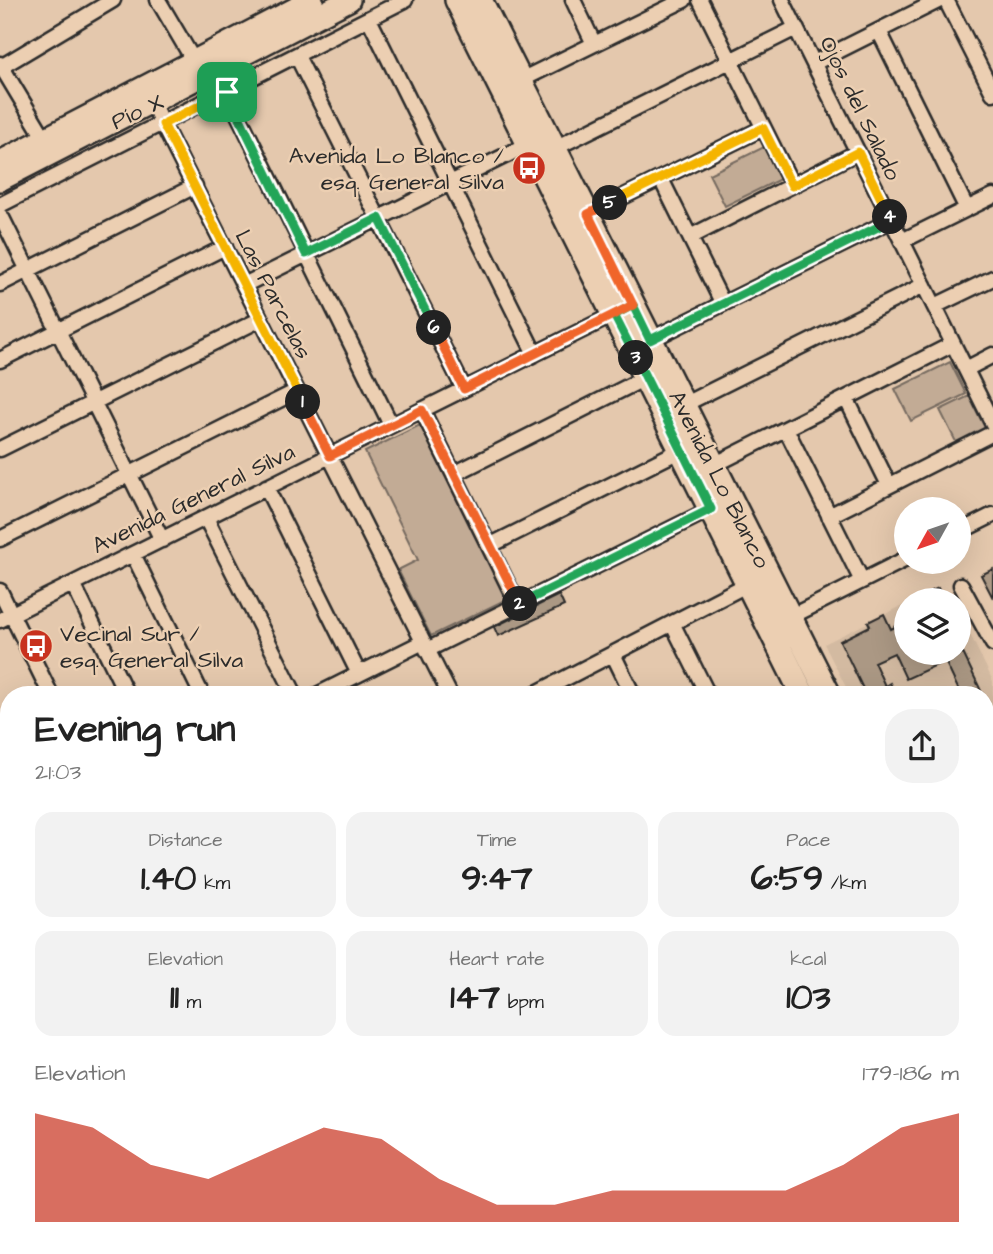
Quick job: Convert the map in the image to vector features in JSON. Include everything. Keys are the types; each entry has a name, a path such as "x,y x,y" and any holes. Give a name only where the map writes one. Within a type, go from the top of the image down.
{"main road":[{"path":"0,180 151,101 198,68 312,0"},
{"path":"0,162 349,0"},
{"name":"Avenida Lo Blanco","path":"457,0 528,144 623,310 650,340 824,686"},
{"name":"Avenida Lo Blanco","path":"480,0 588,214 645,378 799,686"}],"street":[{"path":"45,139 1,66 113,0"},
{"path":"158,0 198,68"},
{"name":"Pío X","path":"0,205 405,0"},
{"path":"573,0 594,44"},
{"path":"521,80 684,0"},
{"path":"700,0 792,186"},
{"name":"Ojos del Salado","path":"782,0 993,424"},
{"path":"814,63 940,0"},
{"path":"946,0 993,93"},
{"path":"369,19 535,354"},
{"path":"555,148 796,28"},
{"path":"879,31 967,208"},
{"path":"297,55 464,389"},
{"path":"227,92 391,425"},
{"name":"Las Parcelas","path":"151,101 445,686"},
{"path":"588,214 763,128"},
{"path":"244,285 528,144"},
{"path":"690,237 858,152"},
{"path":"660,178 723,304"},
{"path":"0,284 195,186"},
{"path":"902,241 993,196"},
{"path":"0,215 162,540"},
{"path":"650,340 892,220"},
{"path":"0,360 225,247"},
{"path":"935,306 993,278"},
{"path":"683,405 924,285"},
{"name":"Avenida General Silva","path":"6,617 623,310"},
{"path":"0,449 261,319"},
{"path":"714,465 953,344"},
{"path":"965,369 993,355"},
{"path":"454,474 645,378"},
{"path":"0,539 297,391"},
{"path":"846,398 889,485"},
{"path":"422,410 518,605"},
{"path":"786,429 862,581"},
{"path":"829,516 993,433"},
{"path":"489,546 681,450"},
{"path":"266,487 359,674"},
{"path":"335,686 518,605 711,509"},
{"path":"971,526 993,515"},
{"path":"206,518 290,686"},
{"path":"133,554 198,686"},
{"path":"790,617 894,564"},
{"path":"73,584 123,686"},
{"path":"559,686 613,654 748,584"},
{"path":"961,585 993,644"},
{"path":"0,591 6,617 46,686"},
{"path":"672,623 704,686"},
{"path":"613,654 629,686"}],"shaded area":[{"path":"764,147 780,179 725,206 709,174"},
{"path":"950,362 966,394 911,421 895,389"},
{"path":"969,396 986,430 957,444 940,410"},
{"path":"420,425 507,599 431,636 398,570 418,560 365,452"},
{"path":"894,610 894,665 971,665 971,636 993,681 993,686 845,686 824,644"}],"building":[{"path":"993,569 993,598 981,575"},
{"path":"559,595 564,606 498,636 494,627"},
{"path":"884,614 891,629 894,627 894,653 874,662 885,686 862,686 840,641 870,626 868,622"},
{"path":"900,665 936,665 906,679"},
{"path":"947,665 969,665 979,686 957,686"}],"place":[{"name":"Avenida Lo Blanco / esq. General Silva","path":"529,168"},
{"name":"Vecinal Sur / esq. General Silva","path":"36,646"}],"route":[{"path":"227,92 163,124 330,456 422,410 518,605 711,509 614,315 633,305 650,340 892,220 858,152 792,186 763,128 588,214 633,305 464,389 379,218 306,254 227,92"}]}
